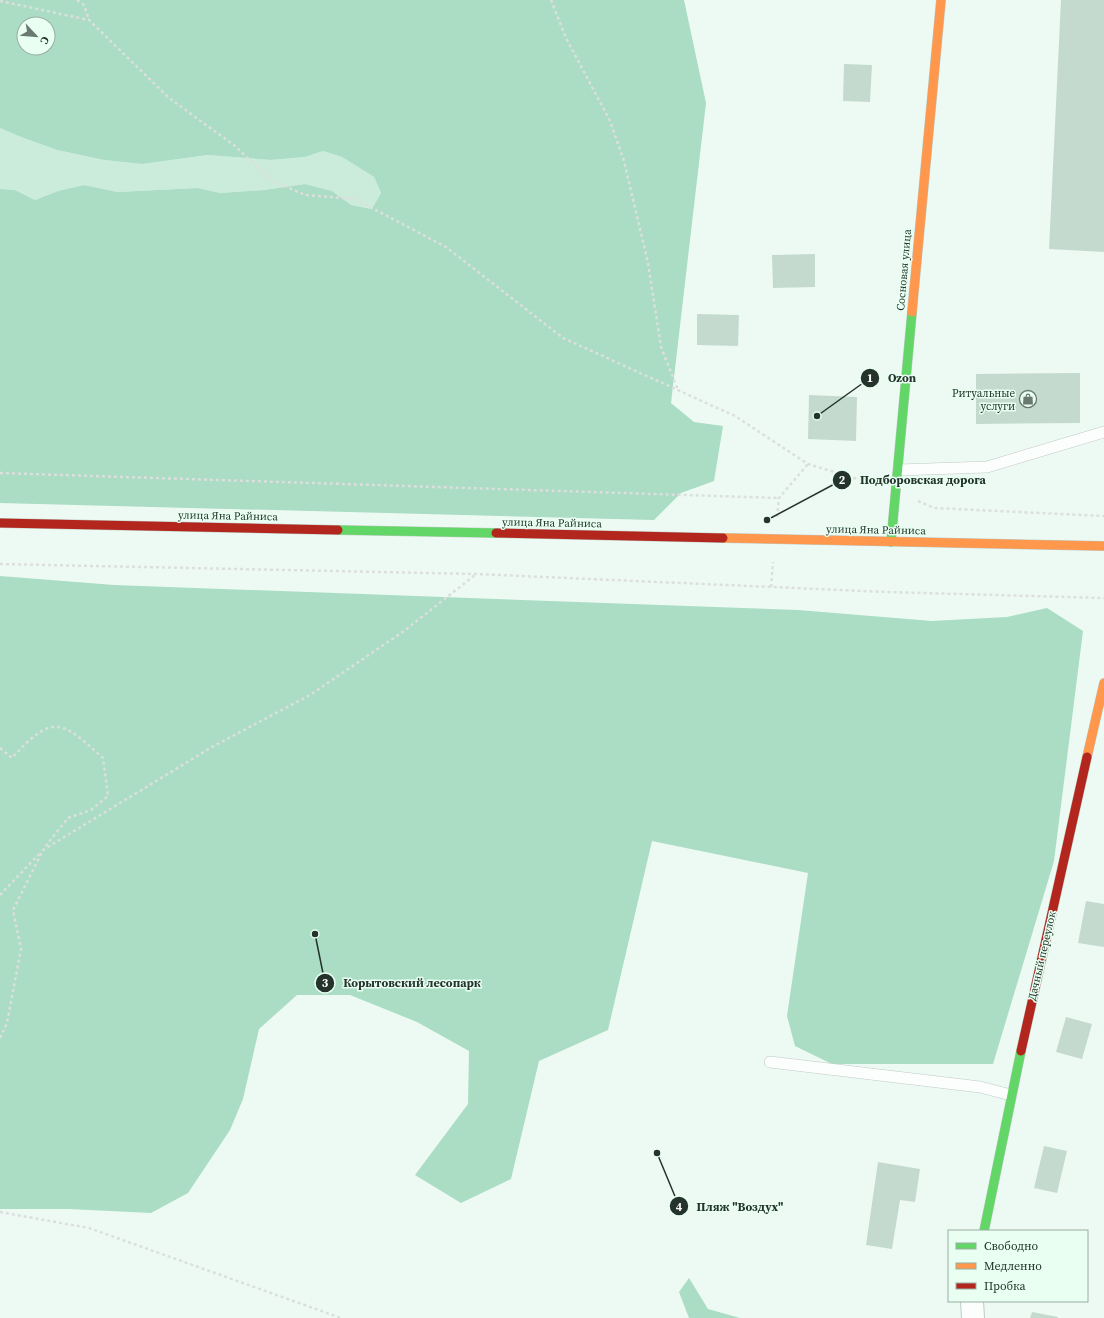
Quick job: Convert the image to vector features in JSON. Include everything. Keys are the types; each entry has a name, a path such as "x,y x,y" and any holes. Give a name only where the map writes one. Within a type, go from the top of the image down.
{"street":[{"name":"Сосновая улица","path":"891,542 942,0"},
{"name":"улица Яна Райниса","path":"0,523 1104,546"},
{"name":"Дачный переулок","path":"984,1230 1011,1095 1104,682"},
{"path":"972,1302 973,1318"}],"lane":[{"path":"898,470 987,467 1104,432"},
{"path":"770,1062 980,1087 1011,1095"}],"path":[{"path":"77,0 84,5 89,20 169,98 235,146 271,180 305,195 355,199 446,247 562,338 734,416 808,464 896,491 934,508 1104,516"},
{"path":"551,0 566,38 610,121 624,161 648,262 661,347 678,390"},
{"path":"0,1 89,20"},
{"path":"0,473 779,498 808,464"},
{"path":"0,564 476,574 886,592 1104,598"},
{"path":"0,1038 7,1023 21,949 13,910 42,850 212,748 310,695 404,631 476,574"},
{"path":"0,748 12,758 29,739 47,727 64,727 103,758 108,796 91,810 68,818 42,850 0,895"},
{"path":"0,1212 89,1228 341,1318"}],"green space":[{"path":"0,0 684,0 706,103 671,403 694,422 723,426 714,481 681,493 654,520 0,503 0,189 15,190 35,200 58,191 84,185 117,192 198,188 220,193 264,190 305,184 332,191 351,205 372,209 381,193 374,177 342,157 323,151 305,157 271,160 208,155 142,164 104,160 57,150 0,128"},
{"path":"0,128 57,150 104,160 142,164 208,155 271,160 305,157 323,151 342,157 374,177 381,193 373,209 351,205 332,191 305,184 264,190 220,193 198,188 116,192 84,185 58,191 35,200 15,190 0,189"},
{"path":"0,576 114,585 798,610 932,621 1007,617 1047,608 1083,631 1054,861 993,1064 832,1064 795,1046 787,1016 808,873 652,841 608,1030 539,1061 511,1179 461,1203 415,1175 468,1104 469,1051 417,1022 350,995 297,995 259,1029 243,1099 230,1130 188,1193 151,1213 69,1209 0,1209"},
{"path":"689,1278 708,1309 740,1318 689,1318 679,1292"}],"building":[{"path":"1061,0 1104,0 1104,252 1049,249"},
{"path":"844,64 872,65 870,102 843,101"},
{"path":"815,254 815,287 773,288 772,255"},
{"path":"697,314 739,315 738,346 697,345"},
{"name":"Ритуальные услуги","path":"1080,373 1080,423 976,424 976,374"},
{"path":"809,395 857,397 856,441 808,439"},
{"path":"1086,901 1104,904 1104,947 1078,943"},
{"path":"1066,1017 1092,1024 1082,1059 1056,1052"},
{"path":"1044,1146 1067,1151 1057,1193 1034,1188"},
{"path":"878,1162 920,1169 915,1202 900,1200 892,1249 866,1245"},
{"path":"1032,1312 1058,1317 1058,1318 1030,1318"}],"traffic: fast":[{"path":"891,542 912,312"},
{"path":"338,530 496,533"},
{"path":"984,1230 1021,1051"}],"traffic: slow":[{"path":"912,312 941,0"},
{"path":"723,538 1104,546"},
{"path":"1087,757 1104,683"}],"traffic: jam":[{"path":"0,523 338,530"},
{"path":"496,533 723,538"},
{"path":"1021,1051 1087,757"}],"place":[{"name":"Ритуальные услуги","path":"1028,399"},
{"name":"Ozon","path":"817,416"},
{"name":"Подборовская дорога","path":"767,520"},
{"name":"Корытовский лесопарк","path":"315,934"},
{"name":"Пляж \"Воздух\"","path":"657,1153"}]}
